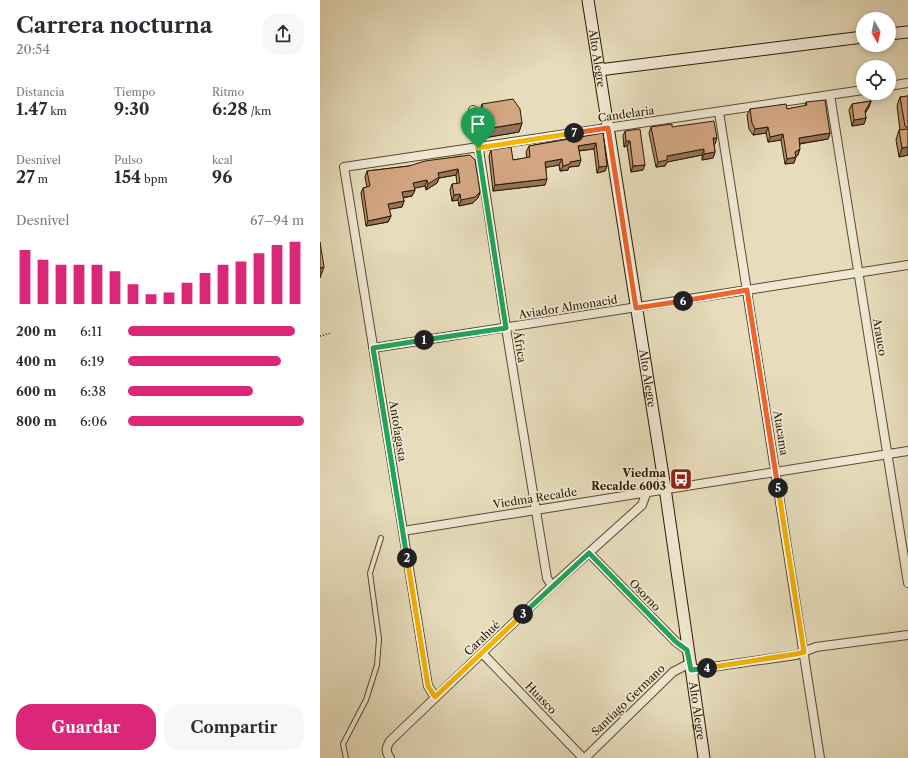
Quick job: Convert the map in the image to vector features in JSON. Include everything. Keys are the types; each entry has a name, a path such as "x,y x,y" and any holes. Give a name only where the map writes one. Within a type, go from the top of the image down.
{"main road":[{"name":"Alto Alegre","path":"588,0 665,488 687,650 704,758"},
{"path":"896,33 908,32"},
{"path":"599,70 856,38"}],"street":[{"path":"896,85 908,83"},
{"name":"Candelaria","path":"344,167 856,91"},
{"name":"Arauco","path":"830,95 908,583"},
{"name":"África","path":"473,110 546,578 552,586"},
{"name":"Atacama","path":"718,112 776,471 820,758"},
{"name":"Antofagasta","path":"344,167 428,686 435,697"},
{"name":"Aviador Almonacid","path":"373,348 908,265"},
{"name":"Viedma Recalde","path":"403,531 665,488 908,451"},
{"name":"Carahué","path":"388,755 386,747 390,741 552,586 642,504 647,491"},
{"name":"Osorno","path":"589,553 676,642 687,650"},
{"name":"Santiago Germano","path":"584,758 673,672 690,667 796,654 816,647 908,636"},
{"name":"Huasco","path":"482,653 584,758"}],"lane":[{"path":"346,758 343,744 366,700 377,665 379,639 370,573 381,538"}],"path":[{"path":"320,336 331,333"}],"building":[{"path":"908,96 908,128 905,126 900,97"},
{"path":"513,99 520,109 522,123 486,129 482,104"},
{"path":"825,100 830,133 799,138 800,149 795,152 796,157 787,159 783,134 770,137 768,127 755,129 752,123 750,109 786,104 787,109 807,105 806,102"},
{"path":"871,101 865,111 866,118 854,120 852,104"},
{"path":"714,121 717,138 713,138 715,152 704,154 704,149 667,156 667,160 658,162 651,127 672,124 672,127"},
{"path":"640,129 645,165 633,166 630,141 626,141 625,131"},
{"path":"908,129 908,147 902,148 899,130"},
{"path":"603,133 607,166 599,167 596,143 578,146 581,160 570,162 570,164 563,166 562,159 545,162 547,179 495,185 491,150 511,147 513,160 530,157 529,146"},
{"path":"470,155 475,160 480,192 475,197 461,200 460,194 454,195 452,184 460,183 458,169 438,173 439,177 428,184 427,180 413,183 415,190 402,192 404,201 388,204 391,216 368,221 363,188 370,186 367,171 409,166 425,161"},
{"path":"320,242 324,267 320,268"}],"place":[{"name":"Viedma Recalde 6003","path":"681,479"}],"route":[{"path":"608,128 636,308 747,290 804,652 691,670 687,650 676,642 589,553 435,697 430,691 373,348 506,328 478,148 608,128"}]}
